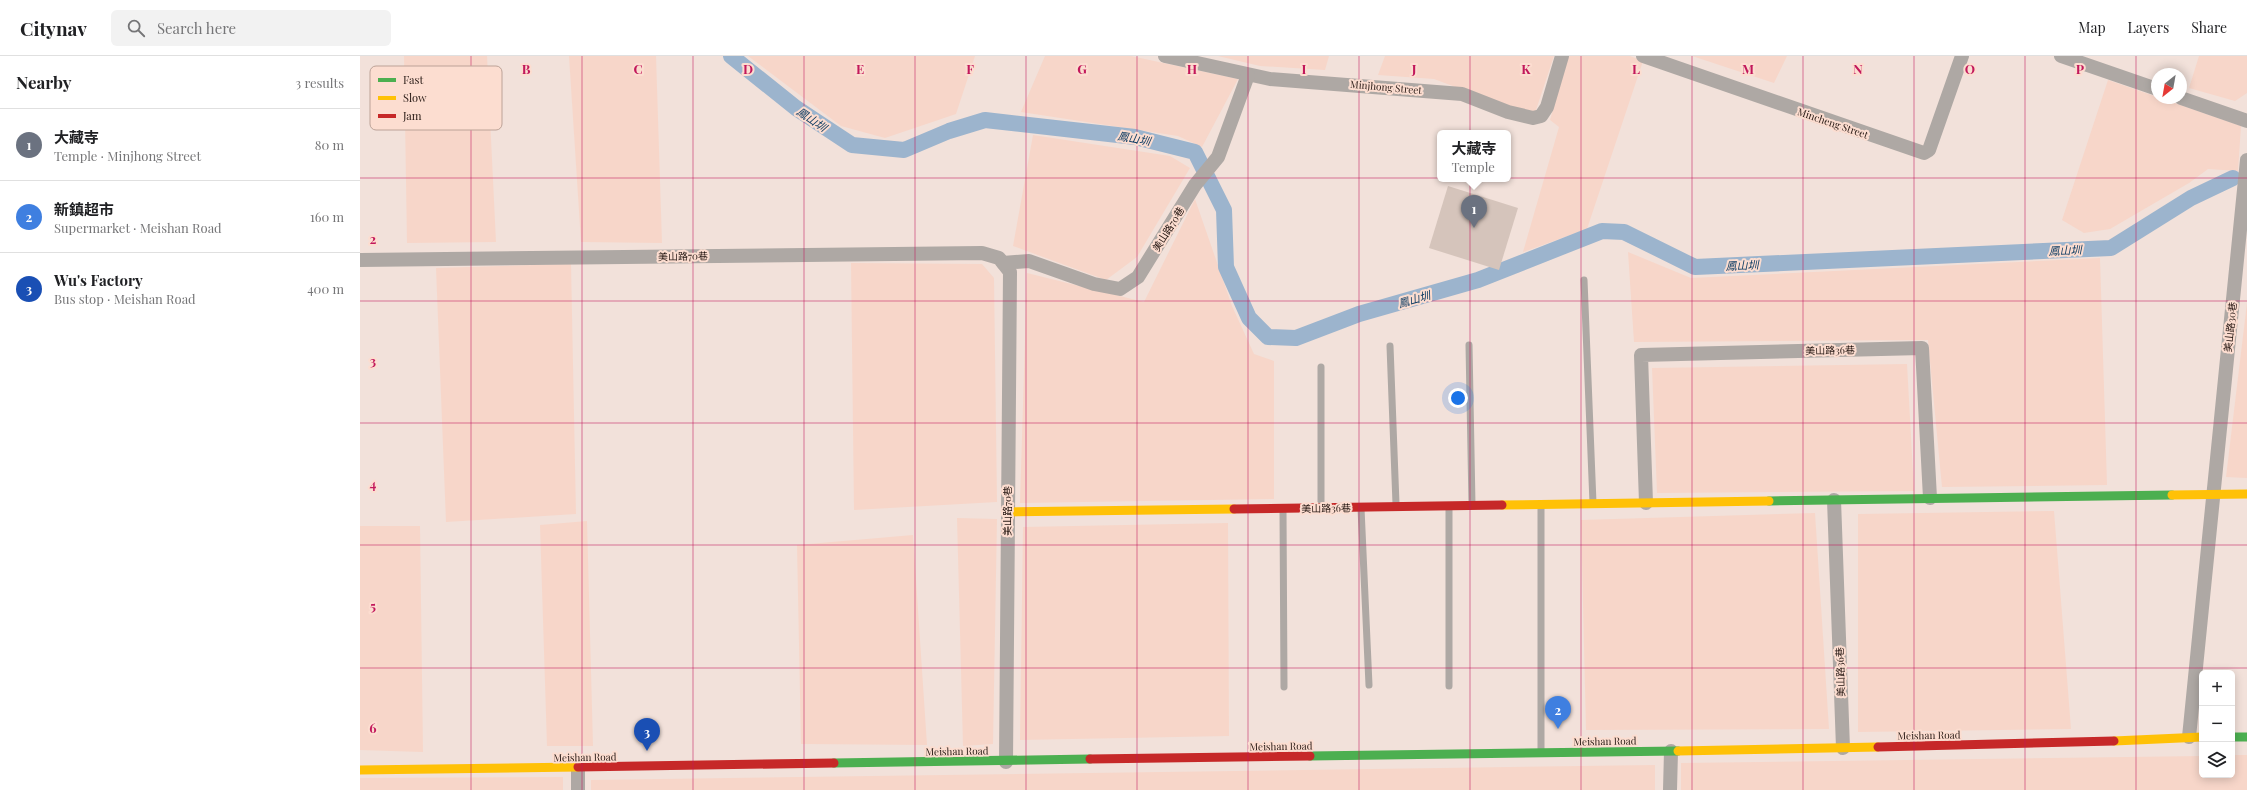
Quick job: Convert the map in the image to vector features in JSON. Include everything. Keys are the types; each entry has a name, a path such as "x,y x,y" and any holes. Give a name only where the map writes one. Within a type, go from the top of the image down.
{"street":[{"name":"Minjhong Street","path":"1165,56 1270,79 1462,94 1508,112 1533,118 1541,116 1547,107 1562,56"},
{"name":"Mincheng Street","path":"1643,56 1924,153 1929,150 1962,56"},
{"path":"2061,56 2151,88"},
{"name":"美山路70巷","path":"1003,263 1029,261 1094,284 1120,289 1138,277 1195,185 1218,157 1248,74"},
{"path":"2187,100 2247,121"},
{"name":"美山路30巷","path":"2195,737 2212,494 2247,160"},
{"name":"美山路70巷","path":"360,260 982,253 999,258 1010,272 1006,512 1006,762"},
{"name":"美山路36巷","path":"1006,512 1320,508 1396,506 1449,506 1472,505 1646,503 1930,498 1922,348 1640,355 1646,503"},
{"path":"1930,498 2247,494"},
{"name":"美山路36巷","path":"1834,500 1843,748"},
{"name":"Meishan Road","path":"360,770 1006,762 1843,748 2054,744 2195,737"},
{"path":"2235,737 2247,737"},
{"path":"1670,790 1671,751"},
{"path":"578,768 578,790"}],"lane":[{"path":"1584,280 1593,503"},
{"path":"1469,345 1472,505"},
{"path":"1390,346 1396,506"},
{"path":"1320,508 1321,367"},
{"path":"1541,504 1541,753"},
{"path":"1449,506 1449,686"},
{"path":"1361,507 1369,685"},
{"path":"1283,508 1284,687"}],"shaded area":[{"path":"404,56 487,56 487,66 404,66"},
{"path":"569,56 656,56 662,243 581,242"},
{"path":"748,56 975,56 956,114 885,138 841,126"},
{"path":"1045,56 1131,56 1238,79 1202,147 1178,136 1021,112"},
{"path":"1218,56 1329,56 1325,70 1260,66"},
{"path":"1385,56 1554,56 1535,113 1525,113 1434,79 1378,75"},
{"path":"1568,56 1630,56 1643,61 1587,229 1523,252 1559,127 1550,120"},
{"path":"1692,56 1787,56 1774,83"},
{"path":"2199,56 2247,56 2247,93 2235,101 2189,88"},
{"path":"2108,80 2151,95 2151,104 2177,104 2241,126 2238,171 2208,169 2189,183 2110,229 2084,233 2062,220"},
{"path":"405,130 491,130 496,242 407,243"},
{"path":"1033,135 1170,156 1190,168 1137,257 1106,280 1013,246"},
{"path":"1195,199 1232,306 1254,354 1274,361 1274,499 1020,503 1027,273 1144,302"},
{"path":"1628,252 1691,278 2100,258 2107,485 1942,487 1928,340 1634,342"},
{"path":"851,263 982,264 994,278 997,502 854,510"},
{"path":"571,264 576,514 446,522 436,268"},
{"path":"2247,303 2247,478 2226,477"},
{"path":"1907,364 1914,491 1657,493 1652,368"},
{"path":"2054,511 2071,729 1858,732 1858,514"},
{"path":"1815,513 1829,729 1586,730 1581,520"},
{"path":"957,518 997,519 993,744 963,746"},
{"path":"587,521 593,746 547,746 540,525"},
{"path":"1228,523 1229,736 1020,740 1023,527"},
{"path":"360,526 420,526 423,752 360,750"},
{"path":"913,535 927,745 801,744 797,545"},
{"path":"2235,755 2247,755 2247,790 1681,790 1681,763 2199,756 2199,778 2235,778"},
{"path":"1655,765 1655,790 591,790 591,780"},
{"path":"563,777 563,790 360,790 360,778"}],"building":[{"path":"1448,186 1518,208 1499,270 1429,248"}],"waterway":[{"name":"鳳山圳","path":"731,56 796,108 852,145 904,150 949,131 985,120 1135,137 1195,152 1224,210 1226,267 1249,318 1268,337 1296,338 1359,314 1478,280 1602,231 1624,232 1695,267 2111,248 2191,198 2233,178"}],"traffic: fast":[{"path":"1769,501 2172,495"},
{"path":"2235,737 2247,737"},
{"path":"1310,756 1678,751"},
{"path":"834,763 1090,759"}],"traffic: slow":[{"path":"2172,495 2247,494"},
{"path":"1502,505 1769,501"},
{"path":"1006,512 1234,509"},
{"path":"2114,741 2199,737"},
{"path":"1678,751 1878,747"},
{"path":"360,770 578,767"}],"traffic: jam":[{"path":"1234,509 1502,505"},
{"path":"1878,747 2114,741"},
{"path":"1090,759 1310,756"},
{"path":"578,767 834,763"}],"place":[{"name":"大藏寺","path":"1474,228"},
{"name":"新鎮超市","path":"1558,729"},
{"name":"Wu's Factory","path":"647,751"}]}
